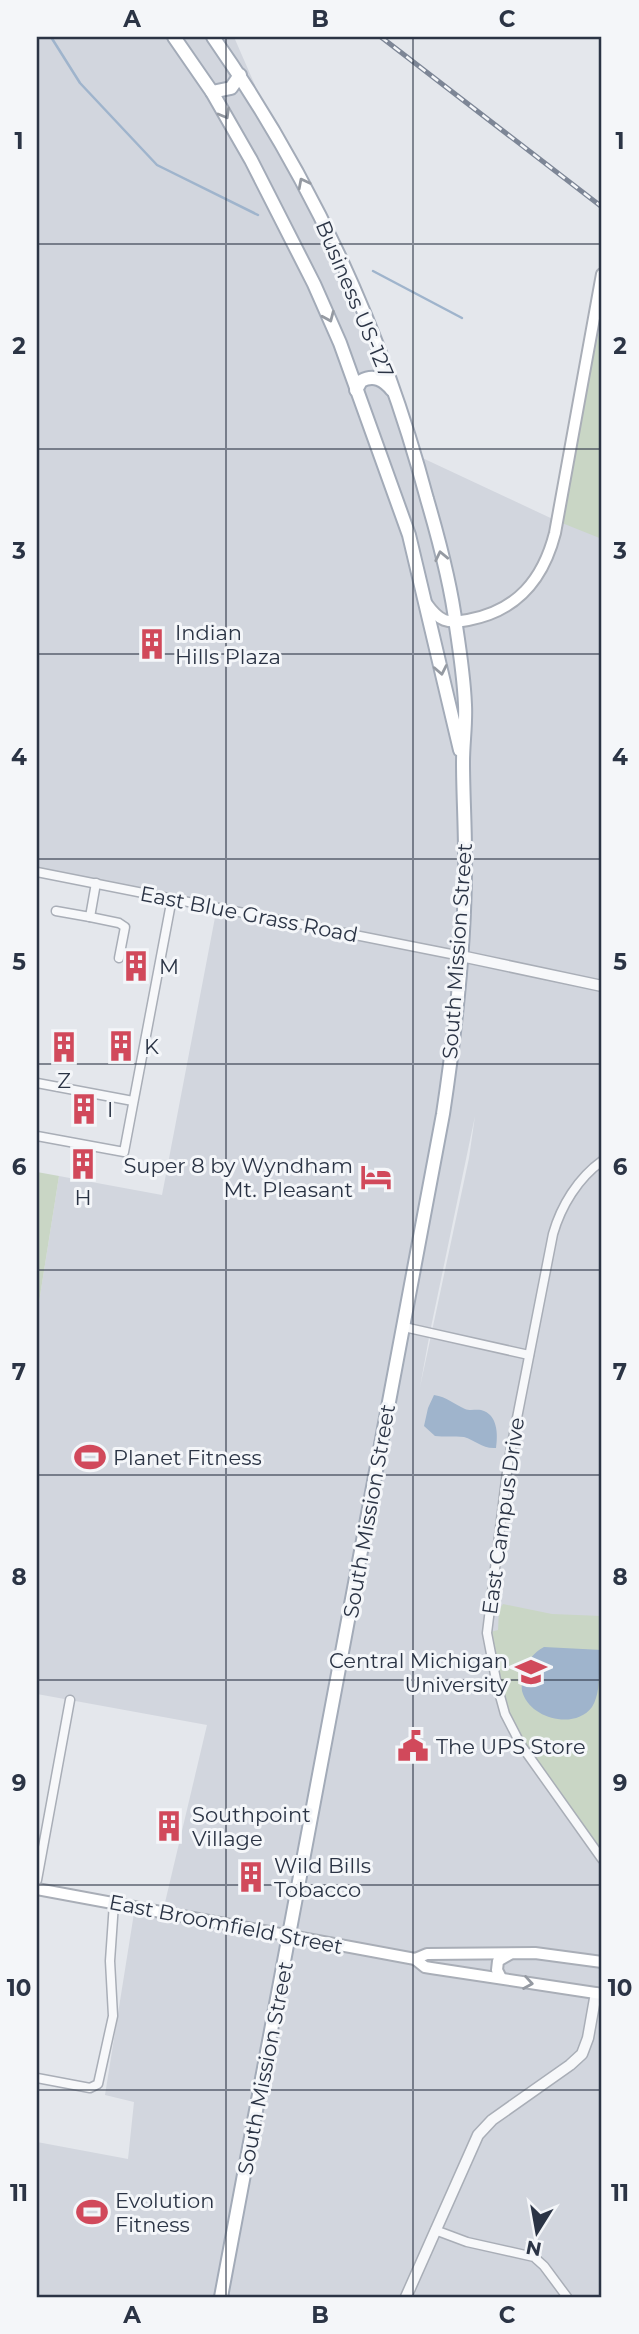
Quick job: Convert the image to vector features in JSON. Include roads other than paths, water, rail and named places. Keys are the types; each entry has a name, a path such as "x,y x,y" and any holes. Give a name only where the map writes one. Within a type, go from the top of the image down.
{"main road":[{"name":"Business US-127","path":"174,37 212,92 257,171 303,260 340,343 409,535 426,604"},
{"name":"Business US-127","path":"213,37 284,146 367,316 416,455 456,622"},
{"path":"212,92 231,88 240,75"},
{"path":"426,604 439,620 456,622 478,618 505,608 526,591 547,558 555,533 602,274"},
{"path":"356,390 361,381 370,377 379,379 395,393"},
{"name":"South Mission Street","path":"426,604 463,761"},
{"name":"South Mission Street","path":"221,2297 404,1327 455,1038 465,855 465,703 456,622"},
{"name":"East Broomfield Street","path":"37,1889 415,1959 425,1967 599,1994"},
{"path":"500,1978 498,1961 512,1953"},
{"name":"East Broomfield Street","path":"415,1959 426,1954 512,1953 547,1954 602,1962"}],"street":[{"name":"East Blue Grass Road","path":"37,872 461,956"},
{"path":"90,917 96,883"},
{"path":"37,1136 124,1152 172,898"},
{"path":"57,911 119,923 125,927 119,958"},
{"path":"461,956 602,986"},
{"path":"37,1083 133,1101"},
{"name":"East Campus Drive","path":"602,1161 577,1185 557,1221 508,1464 487,1633 491,1663 505,1714 521,1745 602,1859"},
{"path":"404,1327 529,1355"},
{"path":"37,1880 69,1700"},
{"path":"37,2078 90,2088 98,2084 113,2016 110,1961 114,1903"},
{"path":"406,2297 480,2131 582,2054 599,1994"},
{"path":"435,2230 467,2242 534,2257 567,2297"}],"water":[{"path":"434,1395 465,1409 487,1412 494,1420 497,1431 496,1448 483,1446 464,1437 435,1436 424,1426"},
{"path":"544,1647 602,1650 602,1667 599,1669 596,1698 585,1714 565,1720 554,1718 535,1710 528,1703 522,1689 526,1668 534,1654"}],"waterway":[{"path":"51,37 80,83 157,165 258,215"},
{"path":"373,271 462,318"}],"railway":[{"path":"381,37 602,207"}],"place":[{"name":"Indian Hills Plaza","path":"152,644"},
{"name":"M","path":"136,966"},
{"name":"K","path":"121,1046"},
{"name":"Z","path":"64,1047"},
{"name":"I","path":"84,1109"},
{"name":"H","path":"83,1164"},
{"name":"Super 8 by Wyndham Mt. Pleasant","path":"376,1177"},
{"name":"Planet Fitness","path":"90,1457"},
{"name":"Central Michigan University","path":"531,1672"},
{"name":"The UPS Store","path":"413,1746"},
{"name":"Southpoint Village","path":"169,1826"},
{"name":"Wild Bills Tobacco","path":"251,1877"},
{"name":"Evolution Fitness","path":"92,2212"}]}
